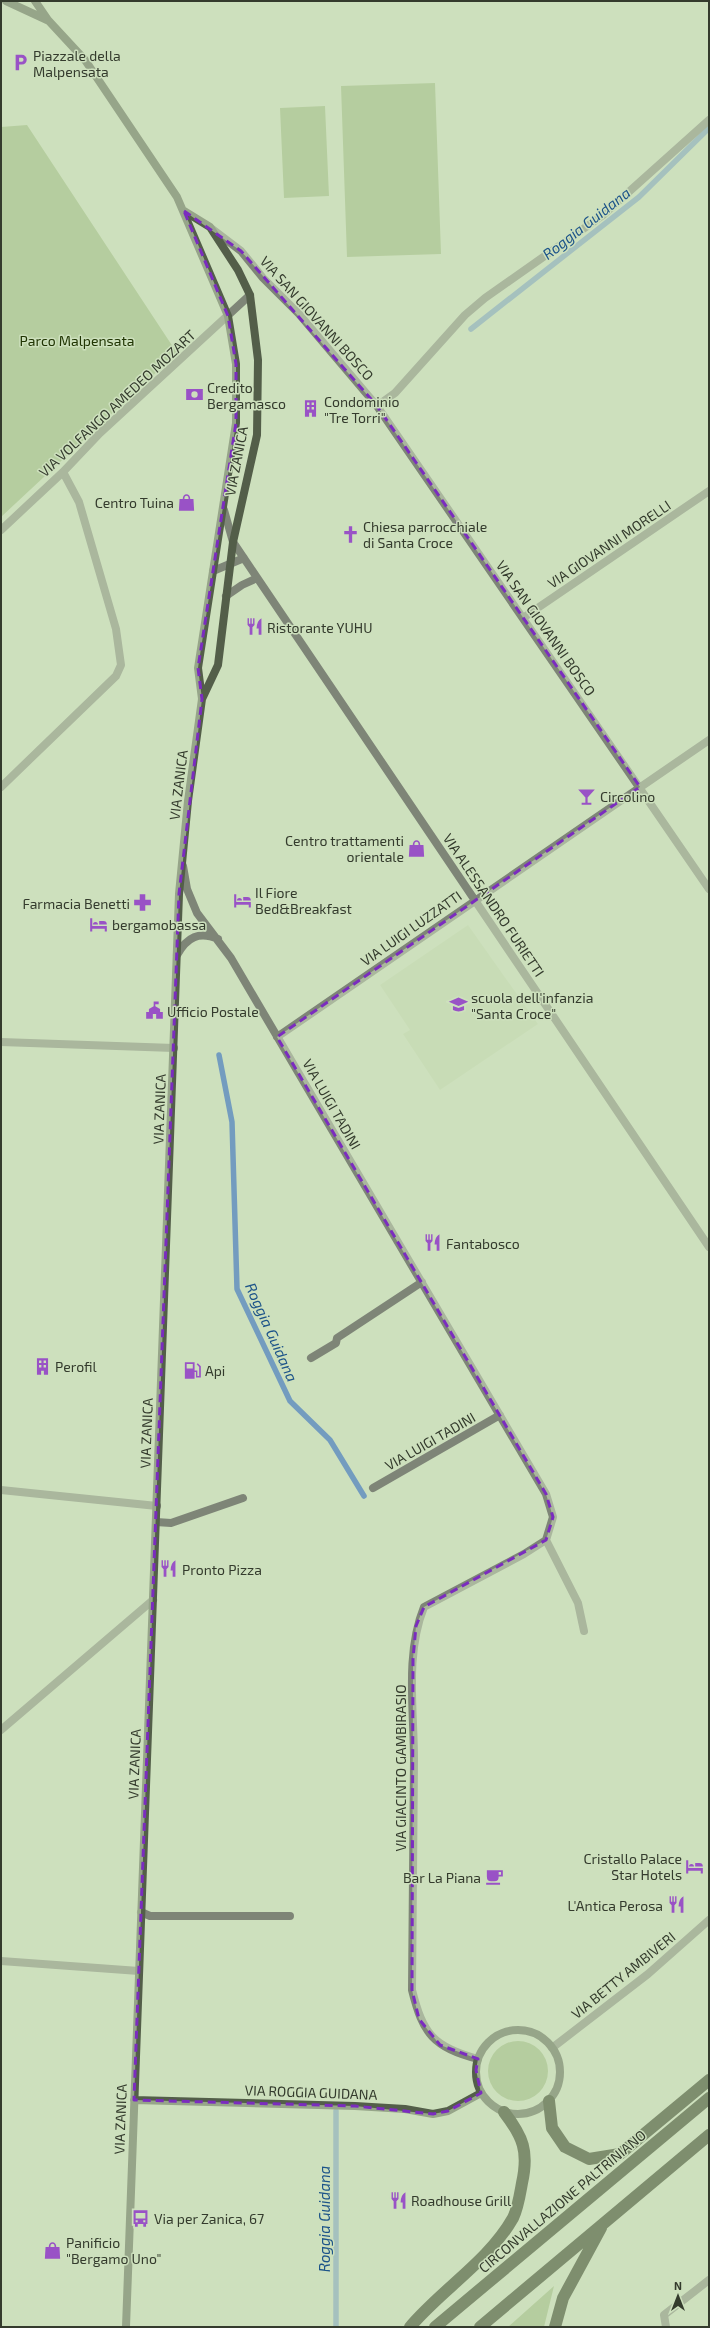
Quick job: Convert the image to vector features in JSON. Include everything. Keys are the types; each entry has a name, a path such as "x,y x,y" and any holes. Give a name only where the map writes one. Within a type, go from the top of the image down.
{"highway":[{"path":"549,2100 552,2128 565,2147 589,2158 603,2158 620,2154 709,2080"},
{"name":"CIRCONVALLAZIONE PALTRINIANO","path":"435,2327 709,2098"},
{"path":"410,2327 485,2254 513,2217 524,2175 524,2148 519,2131 504,2112"},
{"path":"480,2327 709,2135"},
{"path":"555,2327 563,2298 605,2221"}],"main road":[{"name":"VIA SAN GIOVANNI BOSCO","path":"6,1 48,20"},
{"name":"VIA SAN GIOVANNI BOSCO","path":"35,1 48,20 85,60 184,211 228,316"},
{"name":"VIA SAN GIOVANNI BOSCO","path":"184,211 210,227 238,270 250,295"},
{"name":"VIA ZANICA","path":"202,699 218,665 233,542 257,435 258,360 250,295"},
{"name":"VIA ZANICA","path":"126,2327 178,955 188,801 202,699 198,668 224,510 236,423 236,364 228,316"},
{"path":"518,2030 532,2033 543,2039 552,2048 558,2061 560,2075 557,2088 549,2100 540,2108 528,2113 516,2114 504,2112 487,2101 481,2093 476,2076 478,2059 484,2047 494,2038 506,2032 518,2030"},
{"name":"VIA ROGGIA GUIDANA","path":"134,2100 324,2105 405,2109 432,2114 448,2111 481,2093"}],"street":[{"path":"377,406 395,393 465,315 485,298 603,215 709,120"},
{"name":"VIA SAN GIOVANNI BOSCO","path":"210,227 241,251 263,278 299,314 377,406 640,787 709,890"},
{"name":"VIA VOLFANGO AMEDEO MOZART","path":"1,530 64,472 100,433 250,295"},
{"path":"1,787 116,676 121,665 120,647 116,629 79,502 64,472"},
{"name":"VIA GIOVANNI MORELLI","path":"523,618 709,491"},
{"name":"VIA ALESSANDRO FURIETTI","path":"224,510 233,542 709,1247"},
{"path":"213,571 244,558"},
{"path":"226,596 242,585 257,578"},
{"name":"VIA LUIGI LUZZATTI","path":"277,1037 709,740"},
{"name":"VIA LUIGI TADINI","path":"183,863 191,901 197,913 219,940 546,1494 553,1517 546,1540"},
{"path":"178,955 182,945 196,936 204,935 219,940"},
{"path":"1,1042 174,1048"},
{"path":"311,1358 336,1343 337,1338 422,1282"},
{"name":"VIA LUIGI TADINI","path":"373,1488 500,1415"},
{"path":"1,1490 156,1506"},
{"path":"156,1522 171,1523 243,1498"},
{"path":"546,1540 578,1603 584,1631"},
{"name":"VIA GIACINTO GAMBIRASIO","path":"478,2059 440,2045 419,2019 412,1990 414,1760 413,1659 416,1626 424,1607 524,1554 546,1540"},
{"path":"1,1730 153,1600"},
{"path":"141,1912 150,1916 290,1916"},
{"name":"VIA BETTY AMBIVERI","path":"552,2048 648,1974 709,1920"},
{"path":"1,1962 139,1971"},
{"path":"666,2327 664,2315 709,2280"}],"highlighted area":[{"path":"184,211 241,251 377,406 640,787 277,1037 546,1494 553,1517 546,1540 424,1607 416,1626 413,1659 412,1990 419,2019 440,2045 478,2059 476,2070 481,2093 448,2111 433,2114 355,2106 134,2100 179,894 202,699 198,668 236,423 236,364 228,316"}],"shaded area":[{"name":"scuola dell'infanzia \"Santa Croce\"","path":"468,925 538,1024 440,1090 403,1034 410,1030 380,985"}],"green space":[{"path":"435,83 441,254 347,257 341,86"},
{"path":"325,106 329,196 284,198 280,108"},
{"name":"Parco Malpensata","path":"27,125 177,353 1,517 1,127"},
{"path":"512,2041 524,2041 535,2046 543,2054 548,2065 546,2083 535,2096 524,2101 512,2101 501,2096 493,2088 488,2077 488,2065 493,2054 501,2046"},
{"path":"554,2286 544,2327 508,2327"}],"waterway":[{"name":"Roggia Guidana","path":"471,329 639,197 709,128"},
{"name":"Roggia Guidana","path":"219,1055 232,1122 237,1289 290,1401 330,1440 364,1496"},
{"name":"Roggia Guidana","path":"336,2111 336,2327"}],"place":[{"name":"Piazzale della Malpensata","path":"20,63"},
{"name":"Credito Bergamasco","path":"194,395"},
{"name":"Condominio \"Tre Torri\"","path":"311,409"},
{"name":"Centro Tuina","path":"187,502"},
{"name":"Chiesa parrocchiale di Santa Croce","path":"350,534"},
{"name":"Ristorante YUHU","path":"254,627"},
{"name":"Circolino","path":"587,796"},
{"name":"Centro trattamenti orientale","path":"417,848"},
{"name":"Il Fiore Bed&Breakfast","path":"242,900"},
{"name":"Farmacia Benetti","path":"143,903"},
{"name":"bergamobassa","path":"99,924"},
{"name":"scuola dell'infanzia \"Santa Croce\"","path":"458,1005"},
{"name":"Ufficio Postale","path":"154,1011"},
{"name":"Fantabosco","path":"433,1243"},
{"name":"Perofil","path":"42,1366"},
{"name":"Api","path":"192,1370"},
{"name":"Pronto Pizza","path":"169,1569"},
{"name":"Cristallo Palace Star Hotels","path":"695,1866"},
{"name":"Bar La Piana","path":"494,1877"},
{"name":"L'Antica Perosa","path":"676,1905"},
{"name":"Roadhouse Grill","path":"398,2200"},
{"name":"Via per Zanica, 67","path":"141,2218"},
{"name":"Panificio \"Bergamo Uno\"","path":"53,2250"}]}
